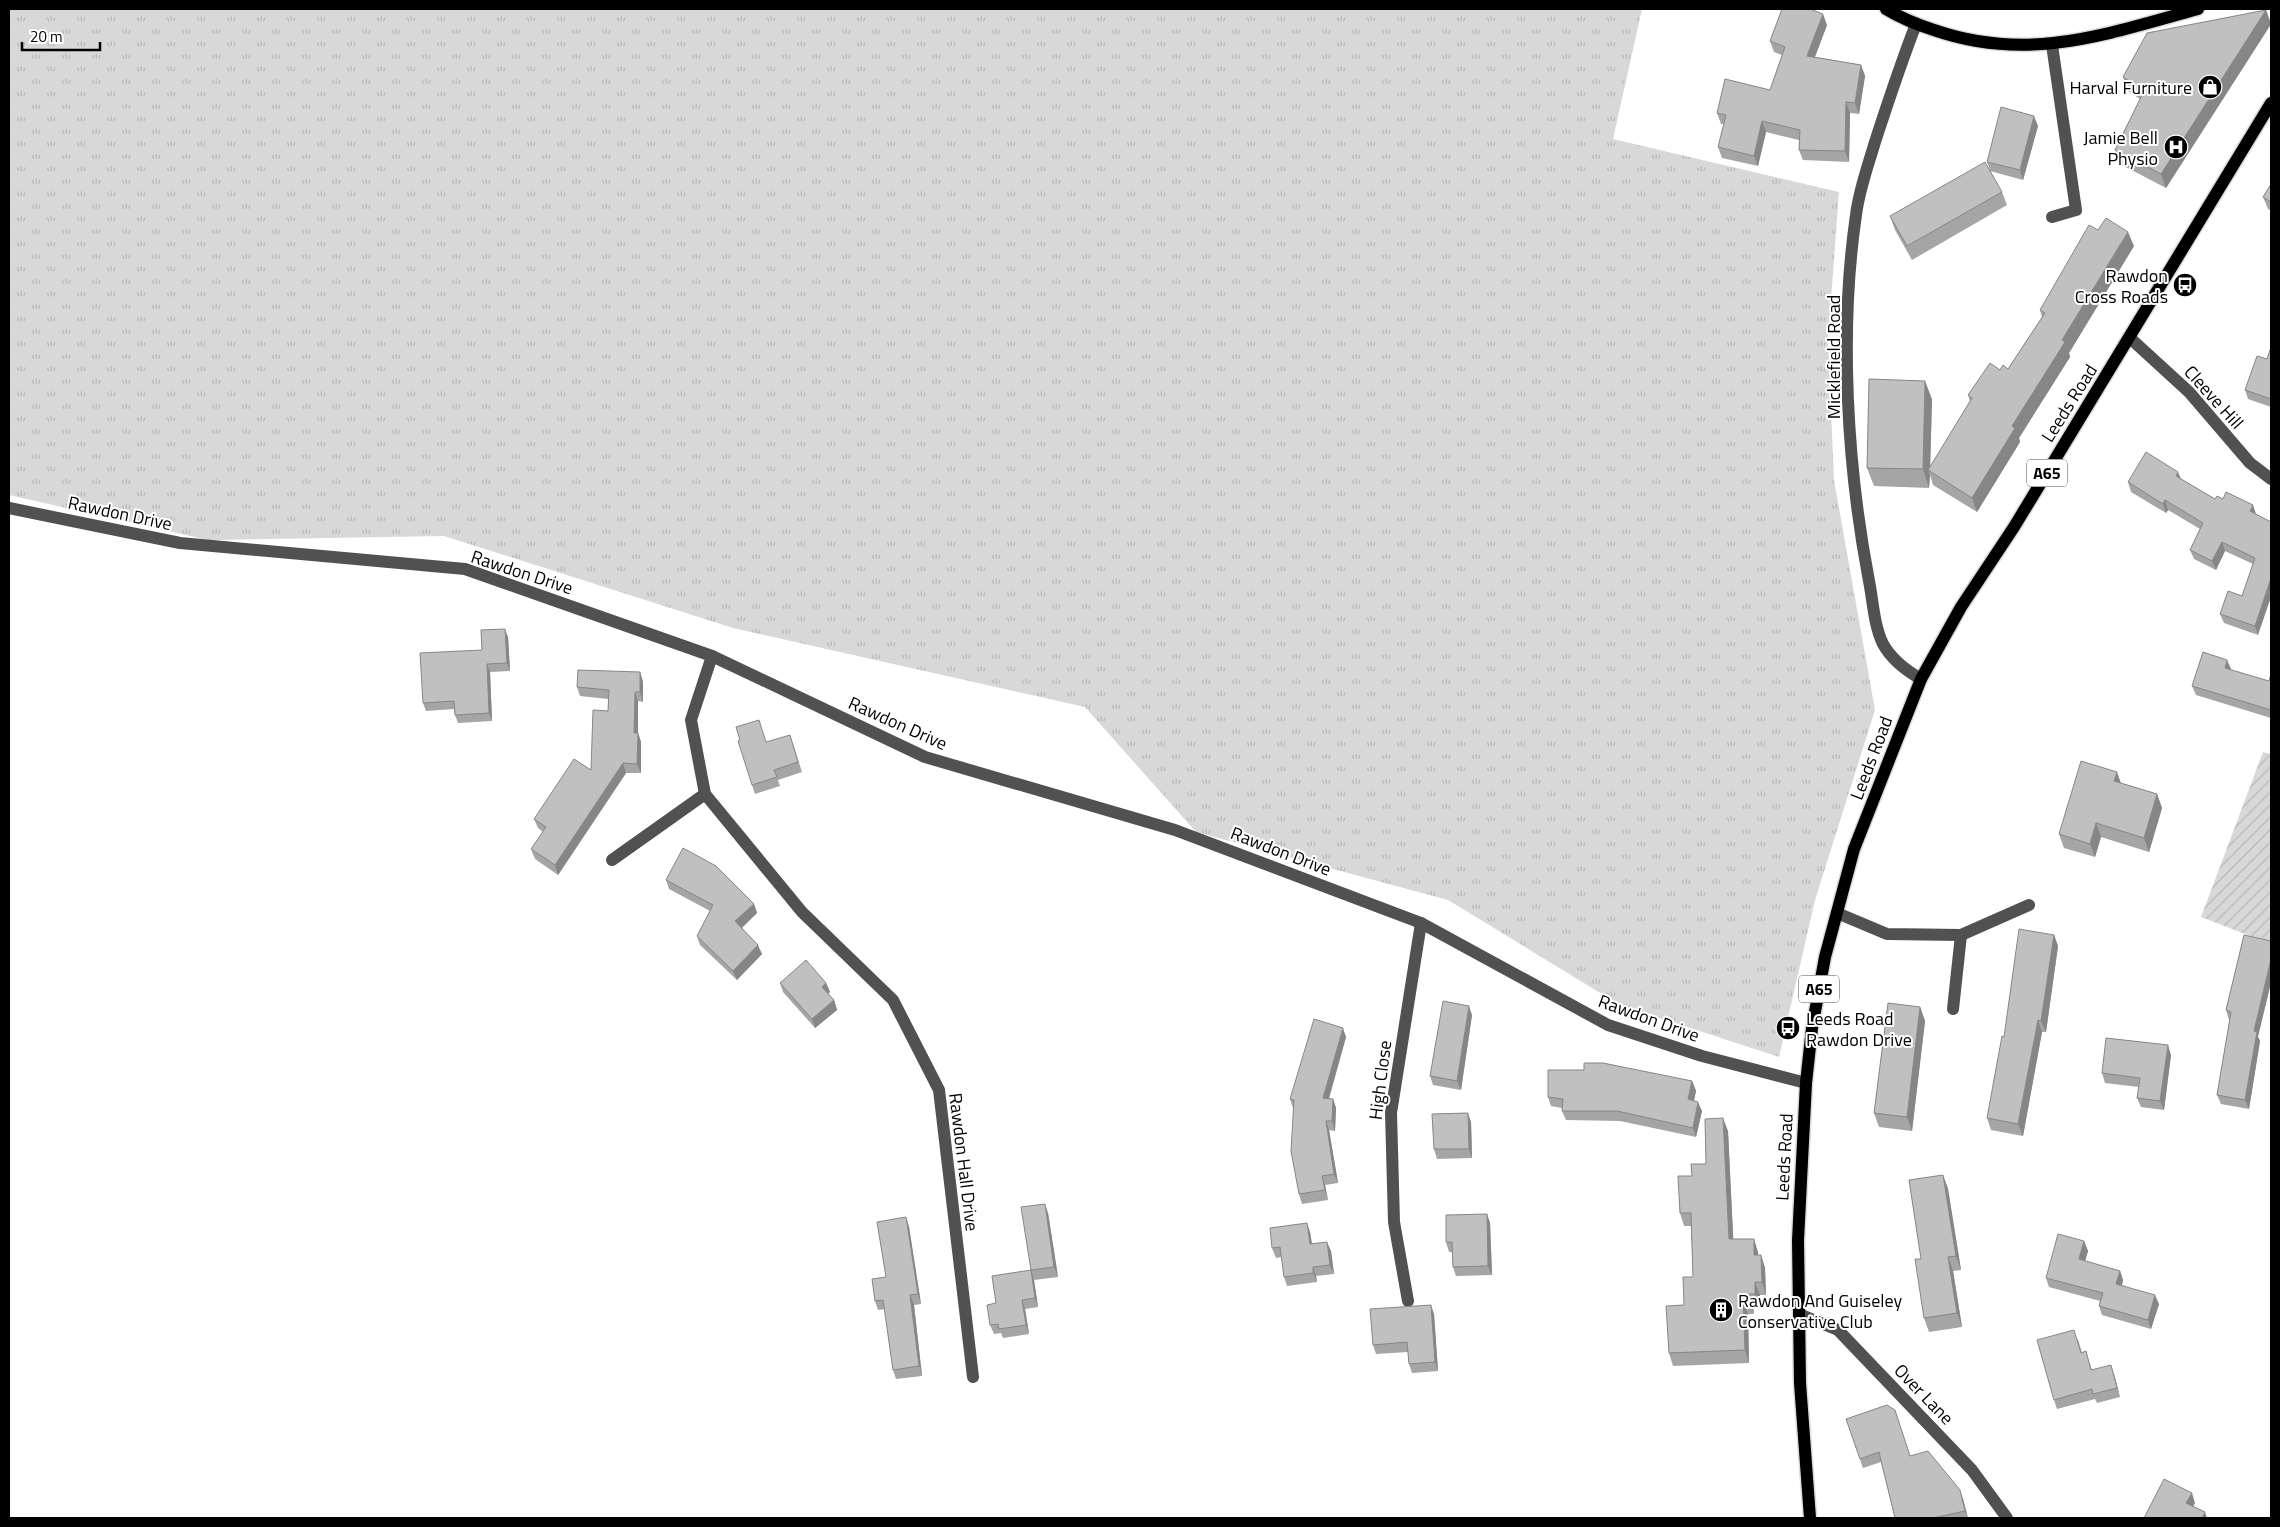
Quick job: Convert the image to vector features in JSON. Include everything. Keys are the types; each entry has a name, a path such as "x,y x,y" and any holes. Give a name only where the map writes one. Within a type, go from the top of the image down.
{"main road":[{"path":"1886,9 1916,24 1950,36 1984,43 2052,45 2099,37 2198,9"},
{"name":"Leeds Road","path":"1810,1518 1800,1383 1798,1314 1798,1240 1806,1083 1812,1028 1825,957 1854,850 1921,679 1961,607 2014,527 2271,103"}],"street":[{"name":"Micklefield Road","path":"1916,24 1881,123 1865,174 1856,214 1850,279 1848,395 1853,467 1862,545 1878,632 1891,655 1904,670 1921,679"},
{"path":"2052,45 2076,210 2052,217"},
{"name":"Cleeve Hill","path":"2130,338 2189,392 2250,463 2271,479"},
{"name":"Rawdon Drive","path":"9,508 180,543 466,570 712,656 925,757 1175,830 1421,923 1608,1026 1702,1056 1806,1083"},
{"name":"Rawdon Hall Drive","path":"712,656 692,720 705,794 802,912 893,1000 939,1090 973,1376"},
{"path":"612,860 705,794"},
{"path":"1837,913 1887,934 1961,934 2029,905"},
{"name":"High Close","path":"1408,1301 1394,1222 1391,1114 1421,923"},
{"path":"1953,1010 1961,934"},
{"name":"Over Lane","path":"1798,1314 1838,1330 1972,1470 2007,1518"}],"green space":[{"path":"9,9 1642,9 1613,139 1839,192 1828,339 1834,480 1875,710 1815,900 1779,1057 1620,1005 1448,900 1196,832 1085,707 733,628 444,536 208,540 9,495"},
{"path":"2263,752 2271,754 2271,944 2201,917"}],"building":[{"path":"1782,9 1810,9 1823,14 1807,56 1861,65 1855,103 1846,102 1845,151 1799,150 1800,130 1762,121 1754,156 1718,147 1726,115 1717,113 1725,79 1770,90 1785,47 1770,41"},
{"path":"2266,10 2161,174 2115,150 2144,91 2123,77 2147,33"},
{"path":"2001,107 2034,116 2020,170 1987,162"},
{"path":"1985,162 2002,192 1907,246 1890,216"},
{"path":"2271,184 2271,202 2263,197"},
{"path":"2106,218 2128,232 2062,340 2065,342 2012,426 2015,428 1972,498 1928,470 1972,398 1968,395 1990,363 2000,370 2003,365 2008,369 2045,313 2040,310 2089,225 2098,230"},
{"path":"2271,347 2271,399 2245,390 2257,356 2267,359"},
{"path":"1869,379 1925,381 1923,469 1867,468"},
{"path":"2146,452 2178,472 2176,476 2215,499 2217,496 2223,499 2226,492 2253,505 2250,511 2271,522 2271,578 2255,626 2220,614 2228,591 2242,596 2255,558 2222,542 2212,561 2190,550 2203,523 2165,500 2163,504 2128,482"},
{"path":"505,629 507,663 487,664 489,713 455,715 454,701 423,703 420,653 482,650 481,630"},
{"path":"2203,652 2227,660 2225,668 2269,681 2271,674 2271,710 2192,686"},
{"path":"578,670 640,672 640,692 635,692 634,733 638,733 637,764 623,763 555,865 531,849 546,827 534,819 574,759 591,770 593,710 608,711 609,690 577,687"},
{"path":"759,720 766,742 790,735 798,762 774,770 777,777 752,785 738,741 740,740 736,727"},
{"path":"2081,761 2117,772 2114,781 2157,794 2144,838 2096,823 2090,844 2059,834"},
{"path":"683,848 716,866 754,904 735,921 758,945 733,971 697,936 713,905 666,880"},
{"path":"2019,929 2054,935 2041,1021 2038,1020 2018,1124 1987,1118 2002,1036 2004,1037"},
{"path":"2244,935 2271,941 2271,959 2254,1031 2257,1032 2245,1100 2217,1095 2231,1012 2226,1010"},
{"path":"806,960 826,983 822,987 834,1000 812,1019 780,983"},
{"path":"1443,1001 1469,1006 1457,1081 1430,1076"},
{"path":"1888,1003 1920,1007 1907,1117 1874,1113"},
{"path":"1314,1019 1343,1028 1323,1098 1333,1099 1332,1121 1326,1121 1334,1174 1322,1176 1325,1190 1299,1194 1291,1151 1294,1100 1290,1099"},
{"path":"2106,1038 2168,1045 2160,1101 2137,1098 2140,1078 2102,1073"},
{"path":"1584,1063 1603,1063 1692,1081 1688,1099 1698,1102 1693,1128 1617,1111 1562,1111 1563,1099 1548,1097 1548,1070 1584,1070"},
{"path":"1468,1113 1469,1149 1434,1149 1432,1114"},
{"path":"1723,1118 1729,1239 1754,1239 1754,1255 1761,1255 1762,1282 1755,1282 1755,1294 1749,1294 1749,1301 1743,1301 1745,1350 1669,1353 1666,1306 1684,1305 1683,1277 1693,1277 1691,1213 1680,1213 1678,1176 1692,1176 1691,1164 1706,1164 1705,1119"},
{"path":"1943,1175 1956,1256 1948,1257 1957,1313 1924,1318 1915,1259 1921,1259 1909,1180"},
{"path":"1045,1204 1054,1267 1031,1270 1021,1207"},
{"path":"1487,1214 1488,1266 1453,1267 1452,1242 1446,1242 1446,1215"},
{"path":"906,1217 918,1294 910,1295 919,1366 893,1370 883,1300 875,1301 872,1279 886,1277 877,1222"},
{"path":"1307,1223 1310,1244 1327,1242 1330,1265 1313,1267 1313,1273 1284,1277 1280,1247 1272,1248 1270,1228"},
{"path":"2058,1234 2084,1241 2079,1259 2120,1271 2116,1284 2155,1295 2148,1320 2099,1306 2103,1293 2046,1278"},
{"path":"1031,1270 1035,1298 1022,1300 1026,1325 999,1329 998,1324 990,1325 987,1305 996,1303 992,1276"},
{"path":"1431,1305 1435,1362 1409,1364 1407,1342 1373,1345 1370,1309"},
{"path":"2074,1330 2081,1353 2086,1351 2091,1370 2111,1365 2117,1388 2093,1394 2092,1389 2054,1400 2037,1340"},
{"path":"1887,1405 1895,1410 1910,1456 1928,1451 1960,1490 1965,1511 1933,1518 1895,1518 1879,1452 1860,1459 1846,1419"},
{"path":"2164,1479 2192,1493 2186,1503 2205,1512 2202,1518 2144,1518"}],"place":[{"name":"Harval Furniture","path":"2210,87"},
{"name":"Jamie Bell Physio","path":"2176,147"},
{"name":"Rawdon Cross Roads","path":"2185,285"},
{"name":"Leeds Road Rawdon Drive","path":"1788,1028"},
{"name":"Rawdon And Guiseley Conservative Club","path":"1721,1310"}]}
